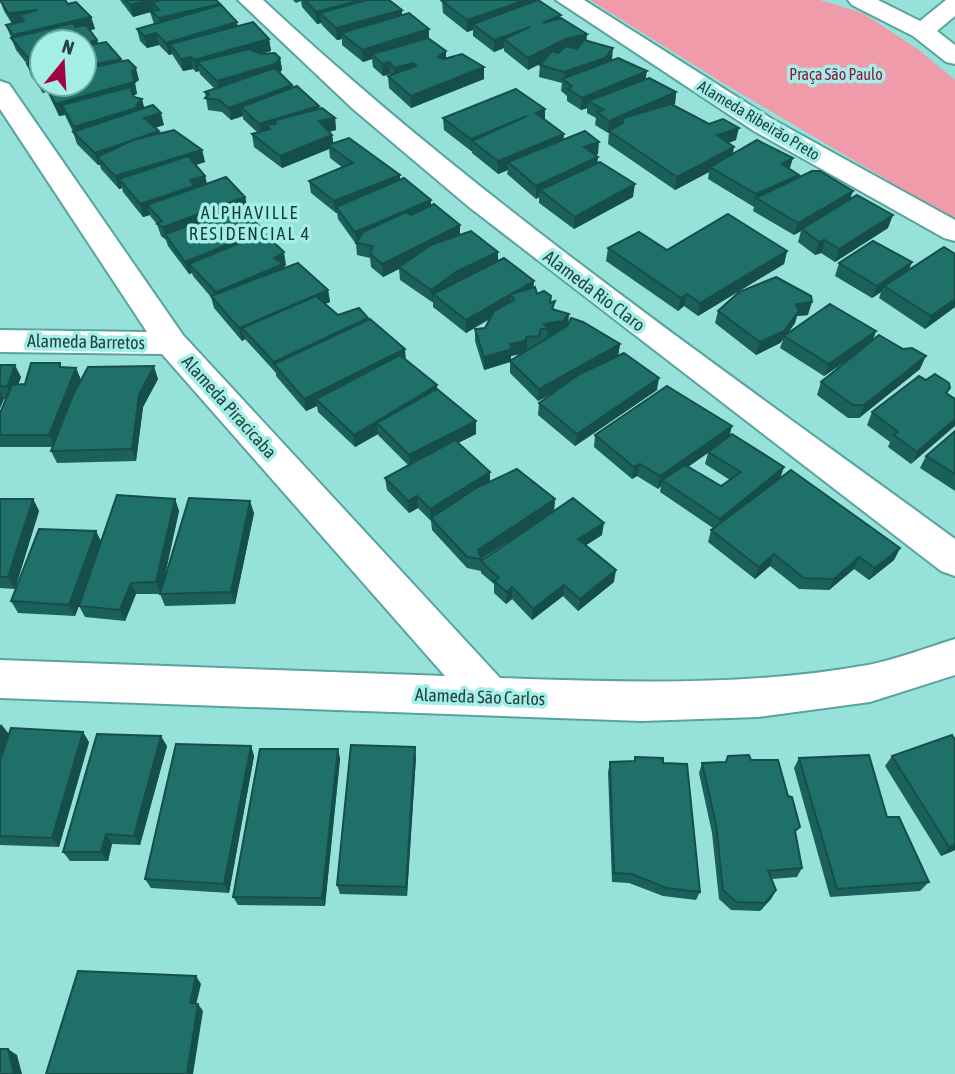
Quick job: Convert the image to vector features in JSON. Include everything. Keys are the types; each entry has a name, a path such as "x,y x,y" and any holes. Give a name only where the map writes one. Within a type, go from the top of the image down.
{"street":[{"name":"Alameda Rio Claro","path":"250,0 321,70 392,133 564,270 955,560"},
{"name":"Alameda Ribeirão Preto","path":"568,0 763,125 955,232"},
{"path":"860,0 922,31 955,57"},
{"path":"922,31 955,4"},
{"name":"Alameda Piracicaba","path":"0,89 12,128 171,343 491,698"},
{"name":"Alameda Barretos","path":"0,341 171,343"},
{"name":"Alameda São Carlos","path":"0,679 642,702 758,698 870,683 955,657"}],"green space":[{"name":"Praça São Paulo","path":"590,0 820,0 863,13 919,50 955,80 955,220 723,83"}],"building":[{"path":"0,0 65,0 68,4 76,2 91,17 43,28 28,28 28,32 13,35 6,25 24,21 20,15 37,10 8,13"},
{"path":"126,0 149,0 130,5"},
{"path":"216,0 220,4 159,18 150,11 159,10 152,2"},
{"path":"305,0 360,0 316,12"},
{"path":"367,0 389,0 402,10 336,28 320,13"},
{"path":"526,0 467,20 442,1"},
{"path":"538,0 561,15 543,23 561,18 587,34 565,39 528,58 504,39 530,27 494,40 473,24"},
{"path":"221,5 237,22 166,43 156,33 144,36 137,29"},
{"path":"409,13 429,29 362,50 341,33"},
{"path":"253,22 269,39 194,60 191,57 181,59 170,44"},
{"path":"73,23 75,27 86,25 88,28 52,28"},
{"path":"28,34 28,58 11,38"},
{"path":"428,38 446,51 438,57 444,59 462,54 484,67 411,96 388,76 416,66 414,63 394,68 389,62 382,64 372,54"},
{"path":"584,40 613,48 605,58 564,72 540,65 552,51 558,53 566,46 577,49"},
{"path":"106,42 121,59 98,63 98,43"},
{"path":"249,49 261,54 275,53 280,58 275,64 217,81 197,62"},
{"path":"618,58 647,71 582,98 568,89 572,86 562,79"},
{"path":"128,60 136,68 132,71 134,82 98,92 98,66"},
{"path":"275,68 292,85 229,108 219,100 205,98 209,94 205,92"},
{"path":"649,78 676,92 609,121 597,112 604,110 588,101"},
{"path":"297,86 319,106 259,124 241,107"},
{"path":"130,87 134,97 142,99 136,105 139,107 74,127 62,105 98,98 98,95"},
{"path":"516,89 545,109 536,113 564,134 498,161 472,141 527,116 471,139 443,118"},
{"path":"52,98 77,98 55,104"},
{"path":"671,104 709,124 723,119 739,128 717,135 734,147 677,177 609,131 623,123 623,118"},
{"path":"153,105 161,113 144,118 159,131 95,153 73,132"},
{"path":"322,108 335,118 319,121 332,135 280,156 252,134 270,129 267,125 275,124 276,120"},
{"path":"174,130 202,150 115,176 97,157 133,140"},
{"path":"585,131 599,142 584,147 598,157 536,186 508,162"},
{"path":"349,138 400,175 334,201 309,181 353,163 328,145"},
{"path":"757,140 793,158 782,164 799,175 756,194 710,167"},
{"path":"188,156 205,176 190,180 194,186 140,204 119,179"},
{"path":"600,162 635,184 575,217 540,190"},
{"path":"812,171 820,171 853,191 798,223 756,198"},
{"path":"226,177 245,197 163,227 157,224 162,221 147,205"},
{"path":"404,178 431,200 355,232 336,207"},
{"path":"857,195 893,215 839,249 825,240 819,242 802,229"},
{"path":"434,204 460,225 382,264 370,254 373,246 356,243 363,232 406,212 411,215"},
{"path":"242,207 263,230 185,262 165,234"},
{"path":"728,214 787,251 700,303 687,294 681,298 608,248 639,232 667,250"},
{"path":"471,231 498,252 457,271 431,290 399,267 431,245"},
{"path":"264,233 284,252 274,258 283,264 216,292 189,264"},
{"path":"873,241 912,262 877,286 839,263"},
{"path":"944,247 955,254 955,299 931,316 884,286"},
{"path":"504,258 534,281 466,320 433,294"},
{"path":"298,263 328,290 239,328 211,296"},
{"path":"776,277 811,296 812,302 796,304 799,311 784,331 760,342 718,311 739,292"},
{"path":"535,287 537,294 544,291 551,296 550,303 555,301 552,309 569,314 563,321 544,324 548,329 541,329 539,336 527,337 525,341 510,344 512,349 484,357 475,329 485,328 494,311 514,300 511,294"},
{"path":"316,296 338,315 359,308 368,318 274,362 242,328"},
{"path":"830,304 876,331 829,364 784,336"},
{"path":"571,318 620,344 539,389 510,361 567,326"},
{"path":"370,319 405,349 304,399 274,364"},
{"path":"879,335 903,349 912,348 926,356 864,405 853,405 821,382"},
{"path":"624,353 659,378 577,434 539,403 578,375"},
{"path":"400,355 437,385 354,435 316,399"},
{"path":"31,363 60,363 60,367 76,368 49,435 0,435 0,413 12,385 25,384"},
{"path":"0,365 15,365 7,387 0,386"},
{"path":"154,366 139,395 132,449 51,451 73,395 88,367"},
{"path":"935,374 949,383 950,388 946,393 955,399 955,419 917,452 894,435 898,432 872,412 919,376 926,380"},
{"path":"667,386 732,426 660,476 640,464 634,467 595,435"},
{"path":"437,389 476,421 409,455 377,423"},
{"path":"955,431 955,474 926,456"},
{"path":"732,434 784,467 720,519 662,480 685,465 721,486 741,472 708,452"},
{"path":"455,440 490,472 430,509 417,496 408,501 385,478"},
{"path":"517,469 555,499 478,550 482,559 467,557 431,518 476,488"},
{"path":"791,470 900,548 875,568 859,557 834,579 804,578 774,554 759,567 711,530"},
{"path":"117,495 175,499 156,582 131,583 120,610 79,606"},
{"path":"189,498 250,501 231,592 160,594"},
{"path":"573,498 604,523 578,539 616,570 580,599 564,585 533,609 512,587 507,592 494,581 499,578 481,561"},
{"path":"0,499 33,499 8,577 0,577"},
{"path":"39,529 96,531 69,605 11,601"},
{"path":"11,728 83,732 52,838 0,836 0,761"},
{"path":"97,734 161,736 134,836 106,834 101,852 63,852"},
{"path":"952,735 955,740 955,845 949,847 892,756"},
{"path":"176,744 251,746 224,884 145,879"},
{"path":"351,745 415,747 406,887 337,885"},
{"path":"260,749 338,749 322,898 233,897"},
{"path":"749,755 751,760 778,760 800,827 795,831 802,868 768,871 776,890 765,903 736,902 723,890 716,824 702,763 726,762 728,756"},
{"path":"869,755 887,817 899,817 929,882 837,889 799,758"},
{"path":"635,757 663,758 663,763 687,764 700,892 666,888 632,874 614,873 610,762 635,761"},
{"path":"78,971 196,976 190,1003 198,1004 187,1074 46,1074"},
{"path":"0,1049 8,1049 14,1074 0,1074"}],"district":[{"name":"ALPHAVILLE RESIDENCIAL 4","path":"250,223"}]}
